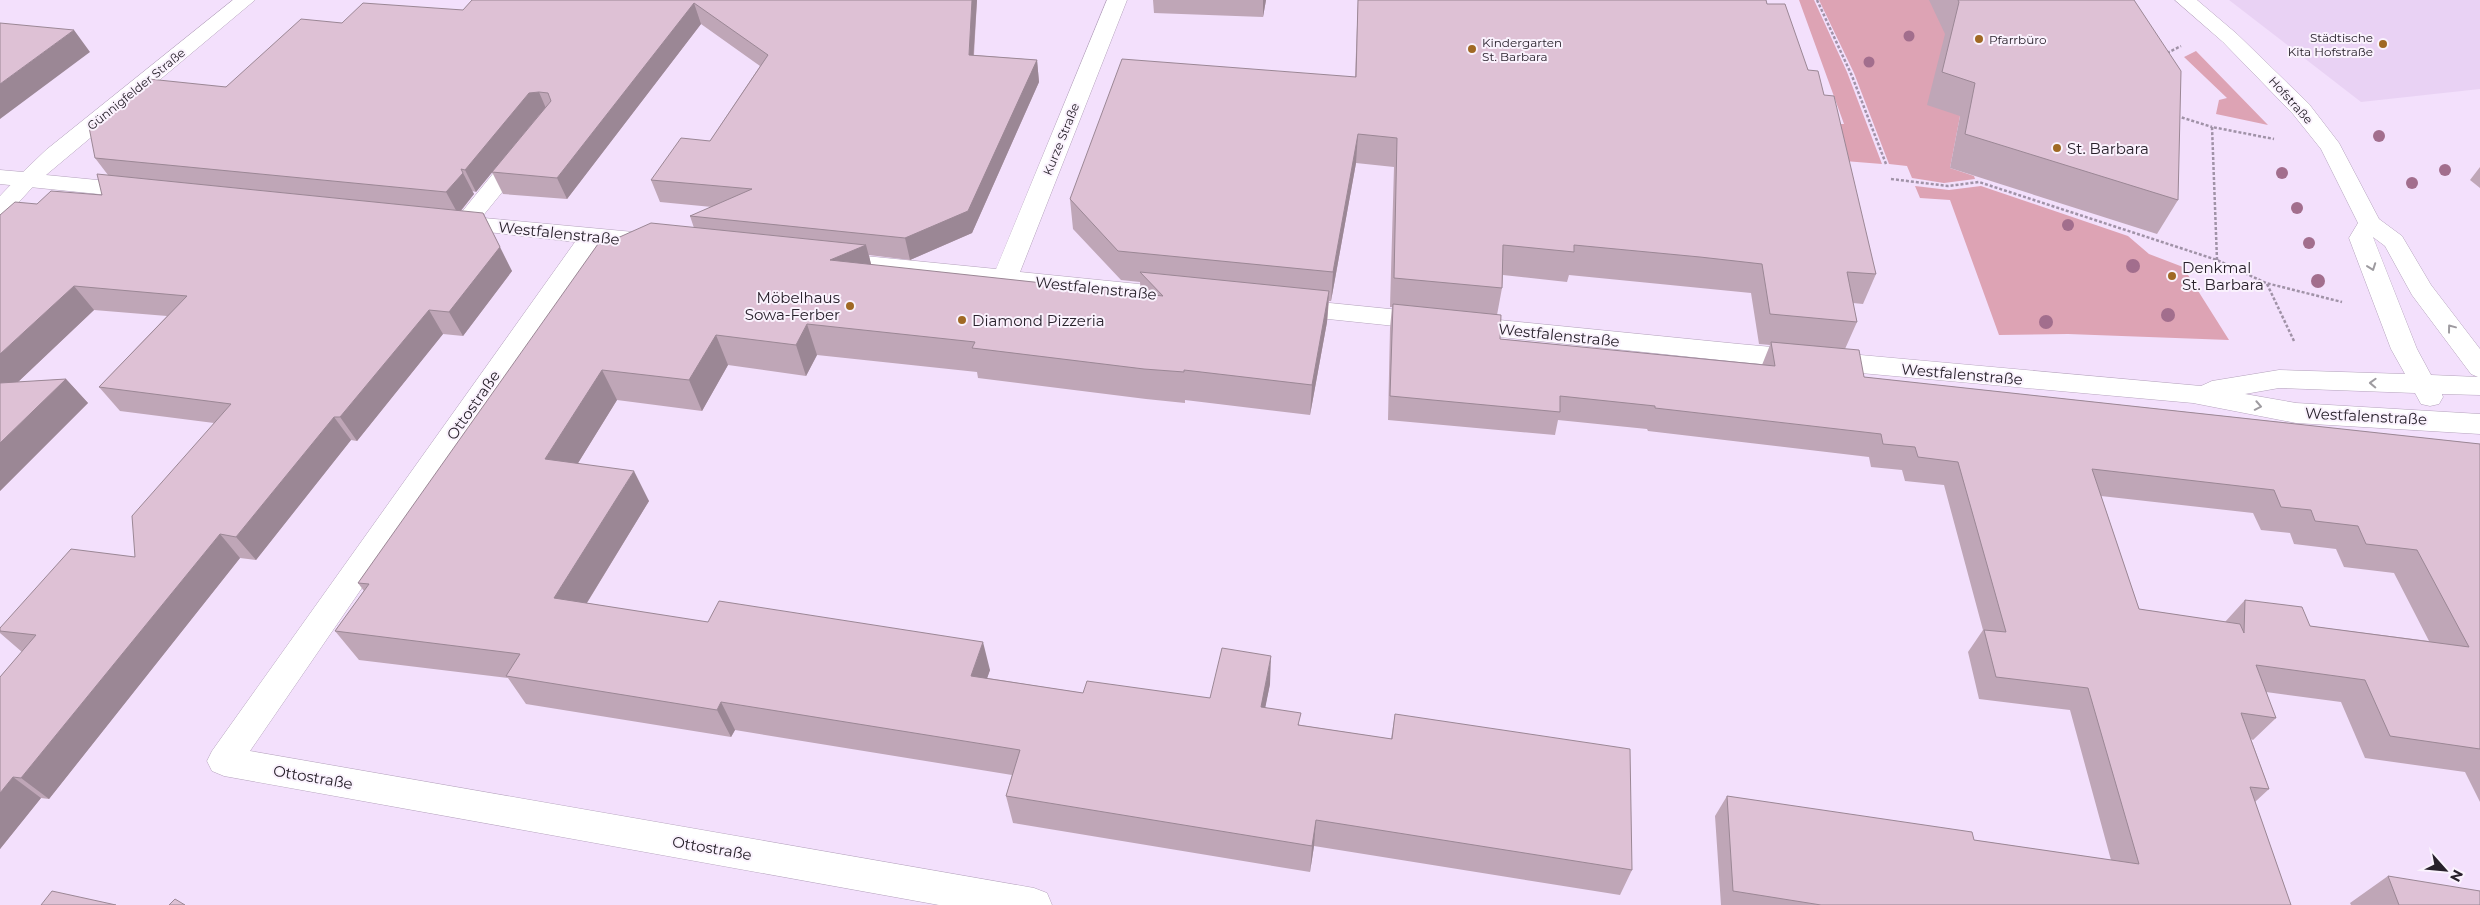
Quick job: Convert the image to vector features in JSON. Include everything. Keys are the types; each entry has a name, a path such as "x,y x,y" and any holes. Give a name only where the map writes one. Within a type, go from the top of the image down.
{"street":[{"name":"Günnigfelder Straße","path":"0,209 54,156 245,0"},
{"name":"Kurze Straße","path":"1005,278 1117,0"},
{"name":"Hofstraße","path":"2185,0 2230,38 2285,91 2331,148 2370,223 2394,241 2421,289 2480,368"},
{"path":"465,223 536,136"},
{"path":"0,177 160,193"},
{"name":"Westfalenstraße","path":"426,219 680,245"},
{"path":"2370,223 2362,238 2389,314 2422,385 2443,420"},
{"name":"Ottostraße","path":"592,236 224,761 1034,905"},
{"name":"Westfalenstraße","path":"808,258 1204,299"},
{"name":"Westfalenstraße","path":"1263,305 1758,355 2193,394 2296,413 2443,420 2480,424"},
{"name":"Westfalenstraße","path":"2193,394 2279,379 2480,386"}],"path":[{"path":"1817,0 1852,76 1886,164"},
{"path":"2165,54 2182,46"},
{"path":"2175,115 2212,127 2331,148"},
{"path":"2212,127 2218,260"},
{"path":"1891,179 1948,186 1979,182 2154,241 2218,260 2266,283 2343,303"},
{"path":"2266,283 2296,346"}],"shaded area":[{"path":"1799,0 1814,0 1847,72 1882,164 1832,160 1824,124 1844,124"},
{"path":"1819,0 1935,0 1948,24 1960,116 1950,168 1974,176 1975,179 1944,183 1912,178 1907,166 1889,164 1854,73"},
{"name":"Städtische Kita Hofstraße","path":"2229,0 2480,0 2480,89 2361,102"},
{"path":"2196,51 2268,125 2216,114 2219,100 2227,98 2184,57"},
{"path":"1915,186 1949,190 1981,186 2128,236 2149,254 2183,267 2229,340 2068,334 1999,335 1950,200 1920,198"}],"building":[{"path":"472,0 972,0 969,55 1037,60 968,211 905,238 690,216 752,189 651,180 681,138 710,141 768,55 694,3 557,178 492,172 551,101 548,93 539,92 529,93 465,170 461,169 463,173 446,192 95,158 89,127 149,79 226,87 301,19 342,23 363,3 463,10"},
{"path":"1358,0 1766,0 1767,4 1785,4 1808,70 1818,71 1824,95 1834,96 1876,274 1847,272 1857,322 1770,314 1762,264 1574,245 1574,252 1503,245 1502,288 1394,278 1397,138 1358,134 1333,272 1118,251 1070,199 1122,59 1356,77"},
{"path":"1958,0 2134,0 2181,71 2178,200 1965,134 1975,83 1942,72"},
{"path":"0,23 74,30 0,84"},
{"path":"97,174 483,213 500,247 449,312 429,310 340,417 334,417 236,537 220,534 21,778 13,777 0,793 0,677 36,635 0,631 0,628 71,549 135,557 132,516 231,404 99,387 187,296 74,286 0,354 0,215 15,202 37,204 51,191 102,195"},
{"path":"651,223 866,245 830,260 1163,296 1140,272 1329,291 1312,385 1184,370 1184,372 1144,369 972,348 975,342 807,324 796,345 716,335 689,380 602,370 545,459 634,471 554,598 708,622 719,601 983,642 971,676 1083,693 1087,681 1210,698 1222,648 1271,656 1261,707 1301,713 1298,725 1392,739 1395,714 1630,749 1632,870 1316,820 1312,846 1006,796 1020,750 721,702 717,710 506,676 520,654 335,631 369,584 358,583 598,244 604,244"},
{"path":"1393,304 1501,315 1500,339 1775,366 1771,342 1859,350 1864,377 2480,444 2480,749 2390,736 2365,680 2256,665 2276,718 2241,713 2269,789 2250,787 2291,905 1821,905 1733,891 1727,796 1972,832 1974,840 2139,864 2088,688 1996,677 1984,630 2006,632 1958,462 1918,457 1915,447 1883,444 1881,434 1655,408 1655,406 1560,396 1560,412 1390,396","holes":["2092,469 2274,490 2281,507 2311,510 2315,521 2358,526 2366,544 2417,550 2469,647 2310,626 2302,607 2245,600 2244,633 2240,624 2139,609"]},
{"path":"66,379 0,443 0,383"},
{"path":"2388,876 2480,891 2480,905 2399,905"},
{"path":"52,891 116,905 41,905"},
{"path":"175,899 185,905 169,905"}],"place":[{"name":"Pfarrbüro","path":"1979,39"},
{"name":"Städtische Kita Hofstraße","path":"2383,44"},
{"name":"Kindergarten St. Barbara","path":"1472,49"},
{"name":"St. Barbara","path":"2057,148"},
{"name":"Denkmal St. Barbara","path":"2172,276"},
{"name":"Möbelhaus Sowa-Ferber","path":"850,306"},
{"name":"Diamond Pizzeria","path":"962,320"}]}
